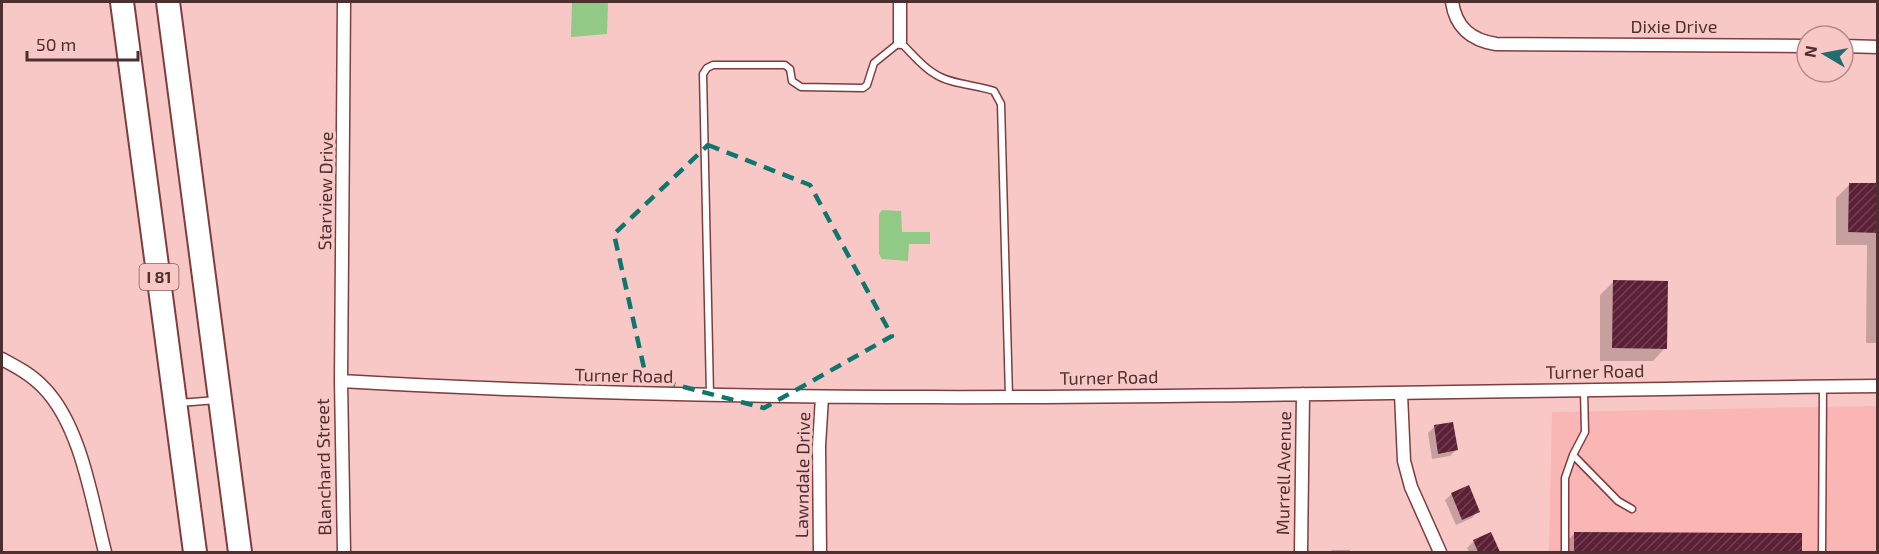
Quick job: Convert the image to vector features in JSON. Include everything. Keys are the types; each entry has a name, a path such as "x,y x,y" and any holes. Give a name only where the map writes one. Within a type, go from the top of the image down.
{"highway":[{"name":"I 81","path":"122,2 195,552"},
{"name":"I 81","path":"168,2 240,552"}],"street":[{"name":"Starview Drive","path":"341,381 344,2"},
{"path":"900,2 900,42"},
{"name":"Dixie Drive","path":"1452,2 1457,22 1464,31 1477,39 1496,45 1795,46"},
{"path":"1855,46 1878,46"},
{"path":"2,359 29,375 44,388 68,423 77,446 105,552"},
{"name":"Turner Road","path":"341,381 468,389 822,397 1401,394 1878,386"},
{"name":"Blanchard Street","path":"341,381 344,552"},
{"name":"Murrell Avenue","path":"1301,552 1303,394"},
{"path":"1401,394 1404,461 1411,486 1440,552"},
{"name":"Lawndale Drive","path":"820,552 819,456 822,397"}],"lane":[{"path":"710,396 703,74 713,65 785,65 790,69 792,81 801,87 863,88 867,85 874,63 900,42 935,75 994,91 1001,104 1009,397"},
{"path":"1822,552 1823,387"},
{"path":"1565,552 1565,478 1573,455 1585,432 1584,390"},
{"path":"176,404 220,400"},
{"path":"1573,455 1618,501 1632,509"}],"highlighted area":[{"path":"708,145 810,185 892,336 764,408 646,377 614,234"}],"shaded area":[{"path":"1877,406 1877,552 1549,552 1552,412"}],"green space":[{"path":"572,2 608,2 607,34 571,37"},
{"path":"882,210 901,211 902,232 930,232 930,244 909,244 908,261 882,259 879,254 879,214"}],"building":[{"path":"1849,183 1878,183 1878,233 1848,232"},
{"path":"1613,280 1668,281 1667,349 1612,348"},
{"path":"1453,422 1458,450 1438,454 1434,425"},
{"path":"1469,485 1480,512 1462,520 1451,493"},
{"path":"1491,532 1500,552 1478,552 1473,540"},
{"path":"1574,532 1802,533 1802,552 1574,552"}]}
